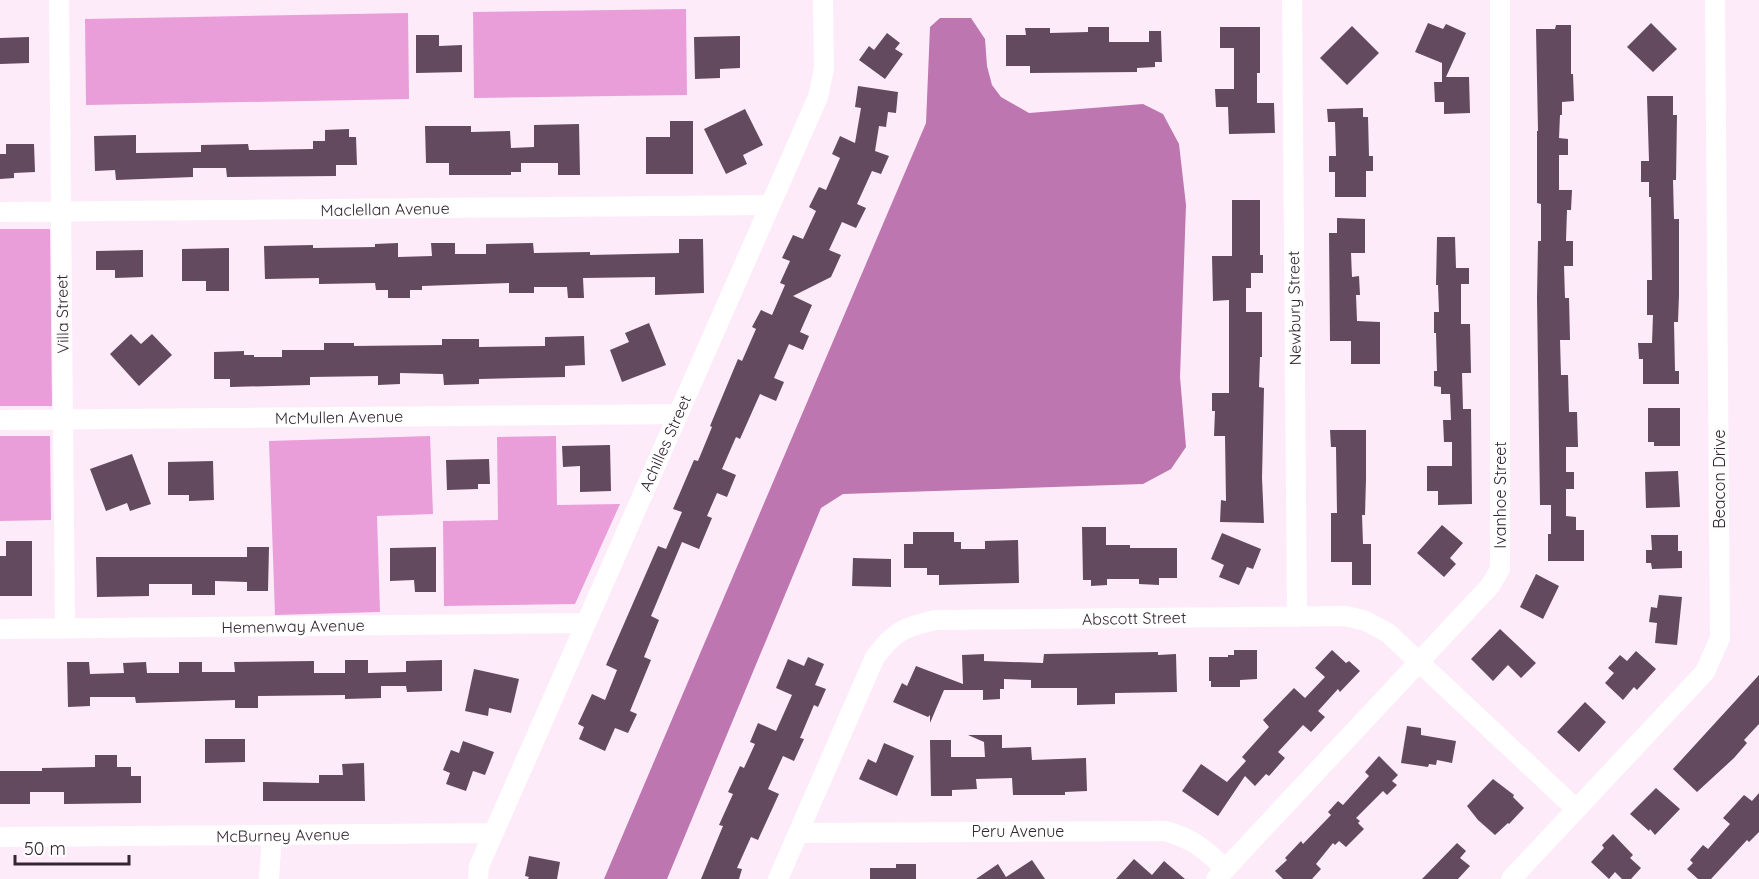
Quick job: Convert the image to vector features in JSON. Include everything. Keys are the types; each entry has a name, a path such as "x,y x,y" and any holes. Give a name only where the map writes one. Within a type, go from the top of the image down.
{"street":[{"name":"Villa Street","path":"59,0 65,628"},
{"name":"Achilles Street","path":"478,879 479,866 493,833 818,97 824,69 823,0"},
{"name":"Newbury Street","path":"1292,0 1297,617"},
{"name":"Ivanhoe Street","path":"1221,874 1490,586 1500,569 1500,0"},
{"name":"Beacon Drive","path":"1511,879 1705,672 1720,638 1715,0"},
{"name":"Maclellan Avenue","path":"0,212 770,205"},
{"name":"McMullen Avenue","path":"0,420 678,414"},
{"name":"Abscott Street","path":"778,879 875,657 889,639 909,626 935,620 1346,616 1366,621 1385,631 1576,809"},
{"name":"Hemenway Avenue","path":"0,628 586,623"},
{"name":"Peru Avenue","path":"798,833 1165,831 1181,835 1200,845 1221,874"},
{"name":"McBurney Avenue","path":"0,837 493,833"},
{"path":"269,879 272,835"}],"shaded area":[{"path":"686,9 687,95 474,98 473,12"},
{"path":"408,13 409,99 86,105 85,19"},
{"path":"940,18 971,18 985,39 987,66 992,85 1001,97 1029,113 1143,104 1163,114 1179,144 1186,205 1180,377 1186,447 1171,469 1143,484 843,494 821,508 667,879 604,879 926,123 930,27"},
{"path":"0,229 50,229 52,406 0,406"},
{"path":"0,436 50,436 51,520 0,521"},
{"path":"430,436 433,514 377,516 380,612 275,615 269,441"},
{"path":"556,436 557,505 620,504 575,604 444,606 443,521 498,520 497,437"}],"building":[{"path":"1428,23 1443,29 1446,24 1466,33 1446,77 1469,77 1470,113 1444,114 1444,102 1435,102 1434,82 1442,82 1442,63 1415,52"},
{"path":"1651,23 1677,49 1653,72 1627,47"},
{"path":"1556,25 1571,25 1571,74 1573,74 1574,101 1562,102 1559,138 1568,139 1568,155 1559,155 1559,190 1572,190 1571,210 1567,210 1566,241 1573,241 1573,266 1564,266 1565,298 1569,298 1570,340 1560,340 1561,375 1568,375 1569,412 1577,412 1578,447 1566,447 1566,472 1574,472 1574,489 1566,489 1566,516 1576,517 1576,530 1584,530 1584,561 1548,561 1551,505 1540,505 1537,298 1541,204 1537,203 1536,29 1555,29"},
{"path":"1352,26 1379,53 1347,85 1320,58"},
{"path":"1088,27 1109,27 1109,42 1149,42 1149,31 1161,31 1162,62 1155,62 1155,67 1137,68 1137,72 1030,73 1030,66 1006,66 1006,35 1026,35 1025,28 1050,28 1050,33 1088,32"},
{"path":"1220,27 1260,27 1260,73 1257,73 1257,103 1274,103 1275,133 1229,134 1228,107 1216,107 1215,89 1234,89 1234,48 1220,48"},
{"path":"887,33 900,43 895,49 903,54 885,79 859,60 869,46 874,50"},
{"path":"416,35 439,35 439,46 462,45 462,72 416,73"},
{"path":"740,36 740,68 720,69 720,78 695,79 694,37"},
{"path":"29,37 29,63 0,64 0,38"},
{"path":"858,86 898,92 896,113 888,112 886,127 879,126 875,151 889,156 881,174 872,171 857,204 866,208 856,228 842,222 829,250 841,255 831,277 793,296 812,305 800,332 809,336 803,350 789,344 774,378 784,382 776,401 760,394 740,439 736,437 722,469 736,475 727,497 717,493 707,516 712,518 699,549 682,542 651,616 659,620 644,657 651,660 630,711 637,714 628,733 615,728 605,751 579,739 584,727 578,724 592,694 605,700 617,670 606,665 658,546 666,549 682,512 673,509 694,460 698,461 738,359 742,361 756,329 752,327 761,310 772,315 785,285 780,283 790,261 782,258 793,235 803,239 816,211 809,207 819,187 826,190 840,158 832,154 840,136 855,143 861,108 855,107"},
{"path":"1647,96 1673,96 1673,115 1677,115 1676,180 1673,180 1674,219 1679,219 1679,295 1678,322 1674,322 1675,371 1679,371 1679,384 1643,384 1643,359 1639,359 1638,343 1652,343 1653,315 1647,315 1647,280 1652,280 1651,197 1649,197 1649,182 1641,182 1641,161 1649,161"},
{"path":"1363,108 1363,117 1368,117 1369,156 1373,156 1373,171 1366,171 1366,197 1335,197 1335,172 1329,172 1329,156 1336,156 1335,122 1328,122 1327,109"},
{"path":"745,109 763,145 743,155 747,164 726,174 704,129"},
{"path":"670,121 693,121 693,174 646,174 646,137 670,137"},
{"path":"579,124 580,175 558,175 558,163 521,163 521,172 511,172 511,175 449,175 449,163 426,163 425,126 471,126 471,132 510,131 511,148 534,147 534,125"},
{"path":"349,129 349,137 356,137 357,165 336,165 336,176 227,177 226,168 193,168 193,177 116,180 115,170 95,171 94,136 136,135 136,153 201,152 201,145 248,144 249,150 313,149 313,141 325,141 325,130"},
{"path":"6,144 34,144 35,172 14,173 14,178 0,179 0,154 6,154"},
{"path":"1232,200 1260,200 1260,255 1263,255 1263,273 1251,273 1251,288 1246,288 1246,312 1262,312 1259,387 1264,388 1262,478 1264,523 1220,522 1221,500 1226,501 1225,436 1214,436 1215,411 1212,411 1212,393 1229,393 1229,300 1213,301 1212,256 1232,256"},
{"path":"1337,218 1365,219 1365,253 1351,253 1352,277 1359,276 1360,295 1356,295 1357,321 1380,322 1380,364 1351,364 1351,341 1330,341 1329,233 1337,233"},
{"path":"1437,237 1455,237 1456,268 1469,268 1469,284 1461,284 1461,324 1470,324 1471,373 1462,373 1463,409 1471,409 1472,504 1438,505 1438,491 1427,491 1427,466 1452,466 1452,442 1444,442 1443,420 1451,420 1450,394 1441,394 1441,387 1434,386 1434,371 1437,371 1434,312 1439,312 1438,285 1436,285"},
{"path":"679,239 703,239 704,293 655,295 655,277 583,278 584,298 568,298 567,287 534,287 534,293 509,293 509,283 422,286 422,290 410,290 410,298 388,298 388,290 376,290 375,283 319,284 319,278 265,279 264,246 375,247 375,244 398,243 398,257 432,256 431,243 455,243 455,254 486,254 486,244 533,243 534,253 590,252 590,255 679,253"},
{"path":"229,248 229,291 206,291 206,281 182,281 182,249"},
{"path":"143,250 143,277 115,278 115,270 96,270 96,251"},
{"path":"649,323 666,365 622,382 610,350 629,342 625,333"},
{"path":"131,334 141,344 152,334 172,355 139,386 110,354"},
{"path":"584,336 585,365 565,366 565,377 479,379 479,384 444,385 443,374 400,373 400,384 378,385 378,376 310,377 310,385 230,387 230,379 214,379 214,352 244,351 244,355 254,355 254,357 282,357 282,350 324,350 324,343 354,343 354,346 442,345 442,339 479,339 479,347 545,346 545,337"},
{"path":"1648,408 1680,408 1680,446 1654,446 1654,442 1648,442"},
{"path":"1330,430 1366,430 1365,515 1362,515 1363,544 1371,544 1371,585 1352,585 1352,562 1331,562 1331,513 1337,513 1336,447 1331,447"},
{"path":"610,445 611,491 580,492 580,466 563,467 562,446"},
{"path":"132,454 151,504 130,511 127,503 106,511 90,469"},
{"path":"489,459 490,484 478,484 478,489 447,490 446,460"},
{"path":"213,461 214,500 189,501 189,495 168,495 168,462"},
{"path":"1678,471 1680,507 1646,508 1645,472"},
{"path":"1442,525 1463,543 1450,558 1456,564 1444,577 1417,553"},
{"path":"1082,527 1106,527 1106,545 1130,545 1130,548 1177,548 1177,578 1159,578 1159,585 1139,584 1139,579 1107,579 1107,585 1091,586 1091,580 1083,580"},
{"path":"913,532 954,532 954,542 961,542 961,549 985,549 985,541 1018,540 1019,583 939,585 939,575 927,575 927,568 904,568 904,544 913,544"},
{"path":"1222,533 1261,549 1253,569 1247,567 1239,585 1219,577 1224,565 1211,559"},
{"path":"1651,535 1678,535 1678,551 1682,551 1682,568 1652,569 1651,563 1646,563 1646,550 1652,550"},
{"path":"6,541 32,541 32,596 0,596 0,556 6,556"},
{"path":"247,547 269,547 268,591 247,591 247,582 215,581 215,595 192,595 192,584 149,584 149,596 97,597 96,557 247,557"},
{"path":"436,547 436,592 415,592 414,580 390,581 390,548"},
{"path":"853,558 891,559 891,587 852,586"},
{"path":"1536,574 1559,586 1543,619 1520,607"},
{"path":"1659,595 1682,597 1677,645 1655,643 1657,623 1649,622 1651,607 1657,608"},
{"path":"1500,629 1536,663 1521,678 1508,665 1493,681 1471,659"},
{"path":"1234,650 1257,650 1257,679 1240,680 1240,687 1211,687 1209,657 1228,657 1228,655 1234,655"},
{"path":"1332,650 1346,663 1349,661 1360,671 1340,692 1338,689 1318,711 1325,717 1311,732 1303,725 1278,752 1285,758 1269,776 1266,774 1255,786 1245,776 1218,816 1182,791 1201,764 1227,782 1246,761 1242,757 1269,727 1263,720 1294,688 1305,698 1325,677 1315,668"},
{"path":"1636,651 1656,669 1637,690 1634,687 1623,700 1605,683 1614,673 1608,668 1620,655 1627,661"},
{"path":"1158,652 1158,655 1176,654 1177,692 1115,693 1115,704 1077,705 1077,688 1031,688 1031,680 1004,679 1004,689 1000,689 1000,699 983,700 983,690 944,690 930,723 930,715 928,717 893,702 902,683 907,686 916,666 963,684 962,655 984,654 984,661 1043,663 1044,654"},
{"path":"808,657 824,664 815,685 826,689 818,707 814,705 800,738 804,739 794,761 783,756 768,789 779,794 758,840 751,837 737,868 742,869 739,879 701,879 723,826 719,825 733,794 728,792 740,766 744,768 755,744 750,742 758,723 776,731 792,695 776,688 788,659 804,666"},
{"path":"345,660 368,660 368,673 406,672 406,661 442,660 442,691 407,692 406,686 381,686 381,698 345,699 345,695 258,696 258,708 235,708 235,700 136,703 135,697 90,697 90,706 68,707 67,662 89,662 90,674 124,673 123,663 146,662 147,673 179,673 179,662 202,662 202,672 235,672 234,662 314,661 314,673 345,673"},
{"path":"474,669 519,679 511,713 489,708 488,716 465,711"},
{"path":"1759,675 1759,724 1744,740 1747,743 1734,758 1697,792 1673,769"},
{"path":"1585,702 1606,722 1579,752 1557,732"},
{"path":"1407,726 1421,728 1421,735 1456,741 1452,763 1437,760 1436,765 1429,764 1428,767 1401,763"},
{"path":"968,735 1002,735 1002,748 1031,747 1032,760 1086,758 1087,791 1065,792 1065,795 1013,795 1012,778 976,779 977,789 952,790 952,796 931,796 930,740 951,740 951,757 985,757 984,742"},
{"path":"205,739 245,739 245,762 205,763"},
{"path":"463,741 494,752 485,775 473,771 466,791 446,784 450,773 443,770 451,750 459,753"},
{"path":"884,743 914,756 897,796 859,779 868,759 876,763"},
{"path":"95,755 117,755 117,767 131,767 131,776 141,776 141,803 64,804 64,792 30,792 30,804 0,804 0,771 95,767"},
{"path":"1379,756 1398,775 1392,781 1397,785 1387,795 1383,791 1356,818 1364,829 1346,847 1339,841 1335,845 1333,843 1316,864 1321,869 1312,879 1283,879 1275,871 1287,860 1285,858 1301,841 1303,844 1331,815 1328,812 1338,801 1343,805 1369,776 1365,772"},
{"path":"364,763 365,801 263,801 263,782 319,783 319,775 343,775 342,764"},
{"path":"1493,779 1514,795 1513,797 1524,808 1495,835 1478,820 1467,806"},
{"path":"1656,788 1680,809 1655,835 1630,814"},
{"path":"1759,793 1759,832 1749,842 1747,840 1711,879 1698,879 1687,869 1693,863 1690,860 1703,845 1708,849 1730,824 1723,818 1744,795 1752,801"},
{"path":"1613,834 1633,855 1630,858 1641,868 1631,879 1622,879 1615,872 1609,879 1591,862 1604,848 1602,845"},
{"path":"1457,843 1466,851 1460,858 1470,866 1458,879 1422,879"},
{"path":"529,856 560,862 557,879 528,879 529,877 525,876"},
{"path":"1134,859 1152,875 1164,861 1185,879 1116,879"},
{"path":"1032,860 1045,879 976,879 998,864 1006,877"},
{"path":"896,864 916,864 916,879 870,879 870,868 896,868"}]}
